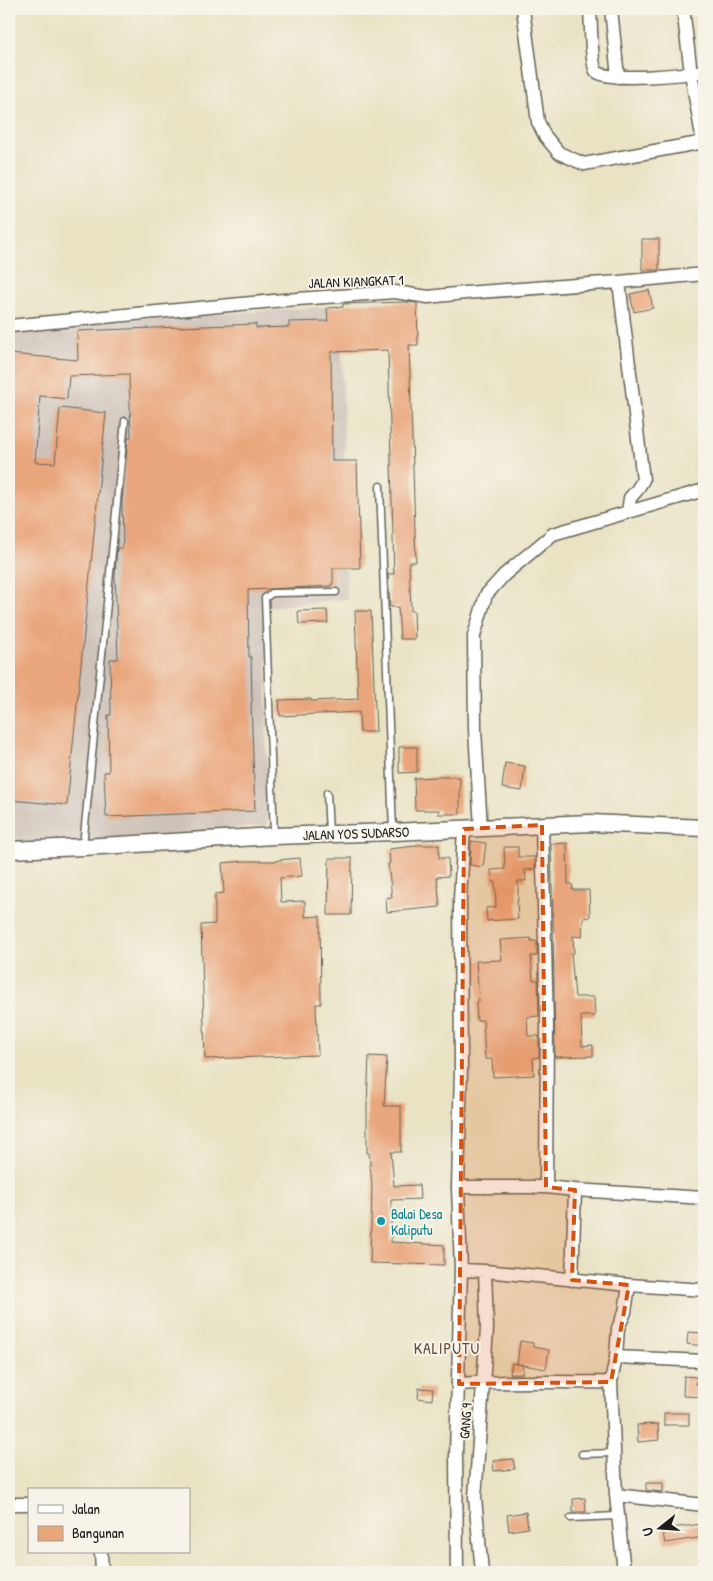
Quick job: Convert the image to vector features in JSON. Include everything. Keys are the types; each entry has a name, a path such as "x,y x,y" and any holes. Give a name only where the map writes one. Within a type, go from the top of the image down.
{"street":[{"path":"523,9 538,122 545,136 559,153 584,164 704,142 691,73 683,9"},
{"path":"590,9 594,62 596,71 601,74 618,77 704,71"},
{"path":"611,9 618,77"},
{"name":"JALAN KIANGKAT 1","path":"9,326 355,294 395,292 428,297 704,274"},
{"path":"619,282 642,480 630,498 628,512"},
{"path":"481,828 475,730 474,636 486,595 504,575 553,534 704,490"},
{"name":"JALAN YOS SUDARSO","path":"9,850 274,836 590,823 704,828"},
{"path":"542,825 547,1026 546,1186"},
{"path":"457,1572 456,1454 461,1270 458,1187 461,1069 460,900 464,829"},
{"path":"458,1187 546,1186 575,1190 704,1198"},
{"path":"572,1280 575,1190"},
{"path":"461,1270 704,1290"},
{"name":"GANG 9","path":"482,1572 475,1498 487,1328 485,1271"},
{"path":"624,1572 616,1495 611,1382 616,1357 618,1328 625,1312 629,1285"},
{"path":"616,1357 704,1361"},
{"path":"459,1384 483,1382 611,1382"},
{"path":"616,1495 704,1505"},
{"path":"9,1504 28,1504"},
{"path":"101,1554 102,1572"}],"lane":[{"path":"83,847 125,421"},
{"path":"380,486 393,832"},
{"path":"274,836 265,598 272,593 336,592"},
{"path":"327,793 329,834"},
{"path":"582,1454 614,1453"},
{"path":"571,1518 618,1516"}],"highlighted area":[{"path":"542,825 546,1187 575,1190 572,1280 629,1285 611,1382 459,1384 464,829"}],"shaded area":[{"path":"341,306 347,599 267,607 267,825 129,840 9,844 9,332 57,324"}],"building":[{"path":"642,239 659,239 659,270 642,270"},
{"path":"649,290 653,308 634,312 630,294"},
{"path":"417,303 418,345 409,345 416,562 409,562 411,611 414,611 415,639 400,639 398,607 390,607 388,574 394,574 388,350 331,352 332,461 357,461 360,568 333,568 333,584 331,586 248,590 255,811 106,817 104,772 109,772 108,715 111,715 110,659 118,659 115,575 117,548 122,548 123,543 122,501 128,437 131,437 129,374 69,376 67,399 40,396 35,462 55,463 60,408 106,413 67,805 9,800 9,354 78,360 77,331 256,324 256,328 289,327 289,322 328,321 327,308 343,307 343,304"},
{"path":"327,610 328,623 299,624 298,611"},
{"path":"355,611 371,611 376,732 360,732 359,712 280,716 279,700 358,699"},
{"path":"399,747 417,747 417,772 399,773"},
{"path":"505,763 525,766 522,791 502,788"},
{"path":"460,777 460,814 438,814 439,810 415,810 414,778"},
{"path":"471,841 486,843 483,867 470,865"},
{"path":"567,843 568,884 572,884 573,890 589,890 590,917 583,918 582,937 573,936 574,953 571,953 575,997 594,997 595,1016 581,1016 582,1046 593,1045 593,1056 555,1057 551,844"},
{"path":"416,845 439,845 439,858 448,858 449,876 437,877 440,907 387,912 386,898 392,897 388,864 390,863 389,849"},
{"path":"504,847 518,847 518,857 535,857 535,869 525,870 526,881 518,881 518,919 487,921 486,908 496,907 495,882 492,882 491,870 505,869"},
{"path":"300,858 302,876 280,878 281,902 305,901 305,917 320,916 321,1004 316,1004 318,1055 205,1059 201,925 215,924 215,894 224,893 222,863 278,861"},
{"path":"329,858 352,858 351,915 328,915"},
{"path":"531,938 531,941 537,941 537,956 531,956 533,980 538,980 539,1016 527,1017 528,1036 539,1036 539,1057 533,1058 534,1075 493,1077 492,1059 485,1059 483,1020 477,1021 476,1002 479,1001 476,961 502,960 500,940"},
{"path":"369,1056 387,1057 384,1106 401,1106 401,1152 391,1152 394,1186 419,1185 420,1199 391,1200 391,1242 444,1245 444,1265 370,1263 372,1186 369,1153 367,1153"},
{"path":"688,1332 704,1333 704,1346 687,1344"},
{"path":"520,1341 533,1343 533,1347 549,1350 546,1369 517,1364"},
{"path":"512,1363 523,1365 522,1374 510,1374"},
{"path":"684,1376 697,1377 696,1384 704,1385 704,1397 683,1396"},
{"path":"419,1388 433,1389 432,1400 418,1398"},
{"path":"664,1413 689,1413 689,1425 664,1425"},
{"path":"658,1424 659,1440 638,1442 637,1425"},
{"path":"513,1459 515,1469 494,1471 493,1461"},
{"path":"646,1483 663,1483 663,1492 646,1490"},
{"path":"585,1498 586,1512 573,1512 573,1499"},
{"path":"526,1512 528,1528 509,1531 507,1515"},
{"path":"703,1524 704,1537 665,1543 662,1529"}],"place":[{"name":"Balai Desa Kaliputu","path":"381,1221"}],"district":[{"name":"KALIPUTU","path":"447,1348"}]}
